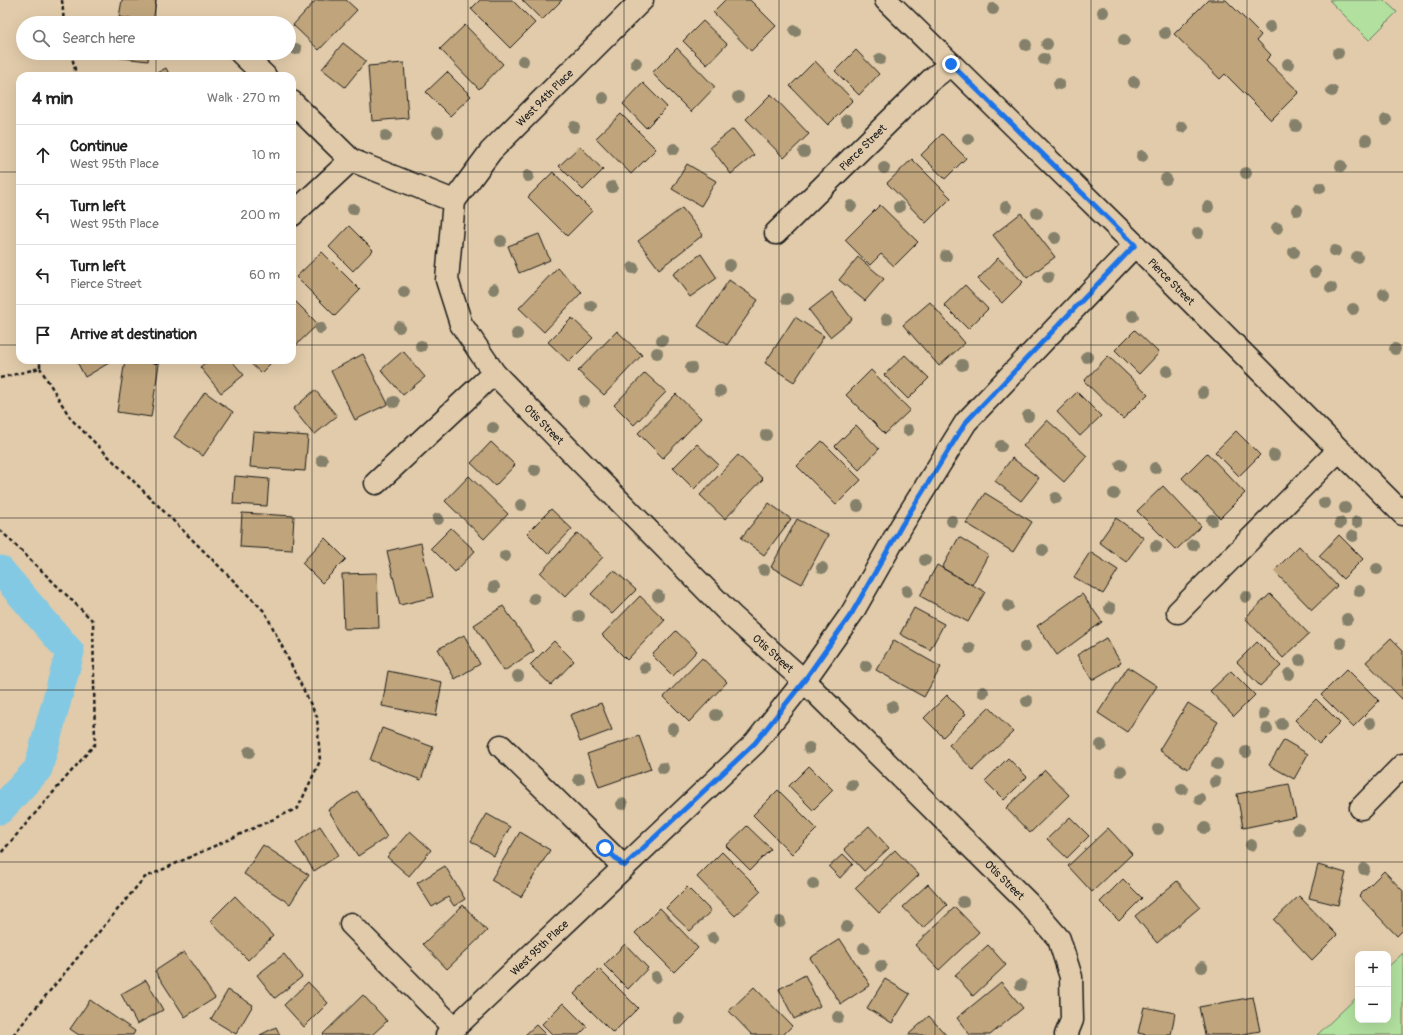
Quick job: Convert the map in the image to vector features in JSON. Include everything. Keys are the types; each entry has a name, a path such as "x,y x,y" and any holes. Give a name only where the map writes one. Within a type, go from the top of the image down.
{"street":[{"name":"West 94th Place","path":"454,201 491,151 642,0"},
{"name":"Pierce Street","path":"886,0 1135,245 1403,514"},
{"path":"248,60 261,72"},
{"name":"Pierce Street","path":"776,233 932,79 951,64"},
{"path":"296,106 351,160 454,201"},
{"path":"296,211 351,160"},
{"name":"Otis Street","path":"454,201 447,280 461,324 494,372 732,616 804,681 1028,903 1059,939 1071,976 1072,1020 1066,1035"},
{"name":"West 95th Place","path":"352,924 450,1032 755,743 804,681 852,613 902,525 966,422 1135,245"},
{"path":"376,483 494,372"},
{"path":"1178,612 1339,450"},
{"path":"501,746 624,866"},
{"path":"1361,808 1403,765"}],"path":[{"path":"62,0 63,16"},
{"path":"73,60 75,72"},
{"path":"13,1035 144,878 298,808 320,761 317,717 265,612 71,419 40,368 40,364"},
{"path":"0,378 40,368"},
{"path":"0,530 93,621 95,744 0,854"}],"green space":[{"path":"1329,0 1384,0 1397,12 1369,40"},
{"path":"1403,953 1403,1035 1317,1035 1355,999 1355,1023 1391,1023 1391,964"}],"building":[{"path":"122,0 156,0 154,16 119,16"},
{"path":"316,0 346,0 357,10 319,50 296,28 296,22"},
{"path":"480,0 512,0 535,23 510,48 471,9"},
{"path":"522,0 562,0 542,20"},
{"path":"725,0 750,0 776,26 751,51 713,12"},
{"path":"1208,0 1226,0 1261,35 1257,40 1271,55 1266,60 1299,92 1271,120 1225,74 1220,79 1174,34"},
{"path":"703,21 727,44 707,65 683,41"},
{"path":"465,25 503,64 479,89 440,49"},
{"path":"343,43 366,61 345,87 322,69"},
{"path":"677,48 715,87 691,112 652,73"},
{"path":"856,50 879,74 859,95 835,71"},
{"path":"815,61 853,100 828,125 790,86"},
{"path":"404,63 408,118 372,121 368,66"},
{"path":"166,68 168,72 158,72"},
{"path":"447,72 471,96 450,116 426,92"},
{"path":"643,83 667,107 646,128 623,104"},
{"path":"771,94 809,134 784,158 746,119"},
{"path":"621,114 656,149 631,174 596,138"},
{"path":"733,129 754,155 731,174 710,147"},
{"path":"942,134 966,158 945,179 921,155"},
{"path":"580,146 603,170 583,190 559,166"},
{"path":"912,159 951,198 926,223 887,183"},
{"path":"687,164 716,181 701,206 672,189"},
{"path":"553,172 592,211 567,236 528,197"},
{"path":"880,205 918,242 894,266 881,254 870,265 845,240"},
{"path":"682,208 703,235 659,269 638,241"},
{"path":"1021,213 1055,257 1027,278 993,235"},
{"path":"349,226 373,250 353,271 329,247"},
{"path":"539,234 550,260 519,273 508,246"},
{"path":"322,252 360,290 335,316 296,277"},
{"path":"701,254 717,278 690,297 673,274"},
{"path":"858,257 884,279 865,301 839,280"},
{"path":"998,258 1023,282 1002,303 978,279"},
{"path":"557,268 582,292 544,332 519,308"},
{"path":"729,280 758,300 727,345 698,326"},
{"path":"965,285 988,309 968,329 944,305"},
{"path":"832,292 852,319 830,337 809,310"},
{"path":"296,302 318,324 296,345"},
{"path":"930,302 965,343 939,366 903,325"},
{"path":"795,317 824,336 794,382 765,363"},
{"path":"572,318 593,338 569,362 548,342"},
{"path":"1135,330 1159,353 1139,374 1115,350"},
{"path":"617,331 642,355 604,395 578,371"},
{"path":"403,351 425,377 403,395 381,370"},
{"path":"363,354 388,404 355,420 331,371"},
{"path":"905,355 929,378 908,399 884,375"},
{"path":"1108,356 1148,394 1123,419 1084,381"},
{"path":"78,364 107,364 85,377"},
{"path":"124,364 159,364 151,417 117,412"},
{"path":"204,364 234,364 244,375 221,393 200,367"},
{"path":"251,364 270,364 261,373"},
{"path":"871,370 910,410 885,434 846,395"},
{"path":"645,373 666,392 634,425 614,405"},
{"path":"315,390 337,416 314,435 293,409"},
{"path":"205,392 233,412 203,456 174,437"},
{"path":"1077,392 1101,416 1080,436 1057,412"},
{"path":"676,394 701,418 663,458 638,433"},
{"path":"1047,420 1087,456 1064,482 1023,446"},
{"path":"856,425 879,449 859,470 835,446"},
{"path":"1236,431 1260,455 1239,476 1215,452"},
{"path":"253,432 308,436 305,471 250,467"},
{"path":"822,441 861,480 836,505 797,466"},
{"path":"491,442 515,465 495,486 471,463"},
{"path":"697,444 718,464 694,489 673,468"},
{"path":"1207,453 1245,493 1220,518 1182,478"},
{"path":"738,455 763,479 725,519 700,495"},
{"path":"1012,458 1039,478 1021,501 995,481"},
{"path":"235,476 269,479 267,506 233,504"},
{"path":"469,476 508,514 484,539 445,501"},
{"path":"1163,486 1201,526 1176,550 1137,511"},
{"path":"985,493 1032,522 1013,552 966,523"},
{"path":"769,503 791,519 764,555 741,538"},
{"path":"551,509 572,529 548,554 527,533"},
{"path":"242,513 294,516 292,550 240,547"},
{"path":"1116,518 1144,538 1126,562 1099,542"},
{"path":"797,519 828,535 802,584 771,567"},
{"path":"451,528 475,551 455,572 431,548"},
{"path":"578,533 603,557 565,597 540,573"},
{"path":"1339,535 1363,559 1343,579 1319,556"},
{"path":"959,537 988,555 972,585 942,568"},
{"path":"325,538 346,559 322,583 302,563"},
{"path":"421,543 433,597 400,605 387,551"},
{"path":"1299,546 1337,586 1312,610 1274,571"},
{"path":"1090,552 1118,570 1103,594 1074,577"},
{"path":"937,565 985,592 968,622 920,596"},
{"path":"614,570 636,590 612,614 591,594"},
{"path":"377,573 379,628 344,629 342,574"},
{"path":"1082,594 1102,622 1057,655 1037,626"},
{"path":"1270,594 1309,634 1283,658 1245,618"},
{"path":"640,596 665,620 627,660 602,635"},
{"path":"503,606 534,651 504,671 474,625"},
{"path":"914,608 944,624 930,650 900,634"},
{"path":"676,631 697,651 673,676 652,655"},
{"path":"464,635 480,664 455,679 438,649"},
{"path":"1106,638 1121,663 1092,680 1077,655"},
{"path":"1391,638 1403,650 1403,700 1366,662"},
{"path":"894,640 941,667 924,697 876,670"},
{"path":"554,641 574,661 551,685 530,665"},
{"path":"1257,642 1281,666 1260,686 1237,662"},
{"path":"702,658 727,682 689,722 664,697"},
{"path":"1128,667 1157,686 1127,732 1098,713"},
{"path":"1347,669 1379,701 1353,727 1321,695"},
{"path":"388,671 442,682 436,716 382,706"},
{"path":"1231,671 1255,695 1234,716 1210,691"},
{"path":"947,695 966,714 943,737 924,718"},
{"path":"1316,699 1340,723 1319,744 1295,720"},
{"path":"601,703 612,730 580,742 570,715"},
{"path":"1188,703 1218,722 1188,769 1159,750"},
{"path":"989,707 1013,732 973,770 949,745"},
{"path":"382,728 433,747 421,780 370,760"},
{"path":"639,736 651,769 599,787 587,754"},
{"path":"1284,740 1308,754 1294,779 1269,765"},
{"path":"1008,758 1027,777 1004,800 985,781"},
{"path":"809,766 833,790 813,810 789,786"},
{"path":"1045,770 1069,795 1030,833 1006,808"},
{"path":"1289,784 1296,817 1243,828 1237,794"},
{"path":"778,790 817,829 792,854 753,815"},
{"path":"357,791 387,837 358,856 328,810"},
{"path":"487,814 510,827 494,856 471,841"},
{"path":"1070,817 1089,836 1067,858 1047,839"},
{"path":"320,826 339,855 314,871 296,843"},
{"path":"747,826 771,849 750,870 726,846"},
{"path":"869,826 889,848 864,871 844,849"},
{"path":"1108,828 1132,854 1092,892 1068,866"},
{"path":"410,831 431,850 409,876 387,857"},
{"path":"520,832 550,850 521,897 491,880"},
{"path":"263,845 309,875 290,904 244,874"},
{"path":"895,850 919,875 879,913 855,888"},
{"path":"722,852 761,891 735,916 697,877"},
{"path":"843,854 853,864 840,878 829,867"},
{"path":"1318,865 1346,873 1338,905 1309,898"},
{"path":"445,866 465,899 454,906 448,897 432,907 417,883"},
{"path":"1384,871 1403,891 1403,930 1397,936 1359,896"},
{"path":"1123,879 1142,898 1119,921 1100,902"},
{"path":"1177,881 1200,907 1157,943 1135,916"},
{"path":"928,884 947,905 923,928 903,907"},
{"path":"687,887 711,911 690,931 666,908"},
{"path":"235,896 273,936 248,960 210,921"},
{"path":"1299,896 1337,935 1312,960 1274,920"},
{"path":"463,905 487,931 447,969 423,944"},
{"path":"955,907 979,932 939,970 915,945"},
{"path":"660,908 698,948 674,972 635,933"},
{"path":"840,939 870,985 841,1004 810,958"},
{"path":"625,944 648,968 628,989 604,965"},
{"path":"988,945 1006,965 973,996 955,975"},
{"path":"184,952 215,998 185,1017 155,971"},
{"path":"284,954 302,977 275,998 257,975"},
{"path":"599,969 638,1008 613,1033 574,994"},
{"path":"805,975 820,1006 794,1019 779,989"},
{"path":"885,979 910,994 892,1023 867,1008"},
{"path":"146,980 163,1010 137,1024 121,994"},
{"path":"308,982 328,1003 304,1027 284,1005"},
{"path":"1001,982 1023,1008 990,1035 970,1035 957,1018"},
{"path":"754,987 792,1026 783,1035 752,1035 729,1011"},
{"path":"228,990 253,1005 236,1034 211,1019"},
{"path":"363,995 387,1021 372,1035 323,1034"},
{"path":"1253,997 1260,1031 1238,1035 1205,1035 1199,1007"},
{"path":"90,1000 135,1031 133,1035 79,1035 70,1029"},
{"path":"563,1003 587,1027 579,1035 553,1035 542,1024"},
{"path":"1144,1007 1175,1013 1171,1035 1147,1035 1138,1033"},
{"path":"929,1016 946,1035 908,1035"},
{"path":"536,1025 546,1035 525,1035"},
{"path":"276,1027 280,1035 260,1035"}],"waterway":[{"path":"0,570 70,652 38,769 0,810"}],"route":[{"path":"605,848 624,866 755,743 804,681 852,613 902,525 966,422 1135,245 951,64"}]}
